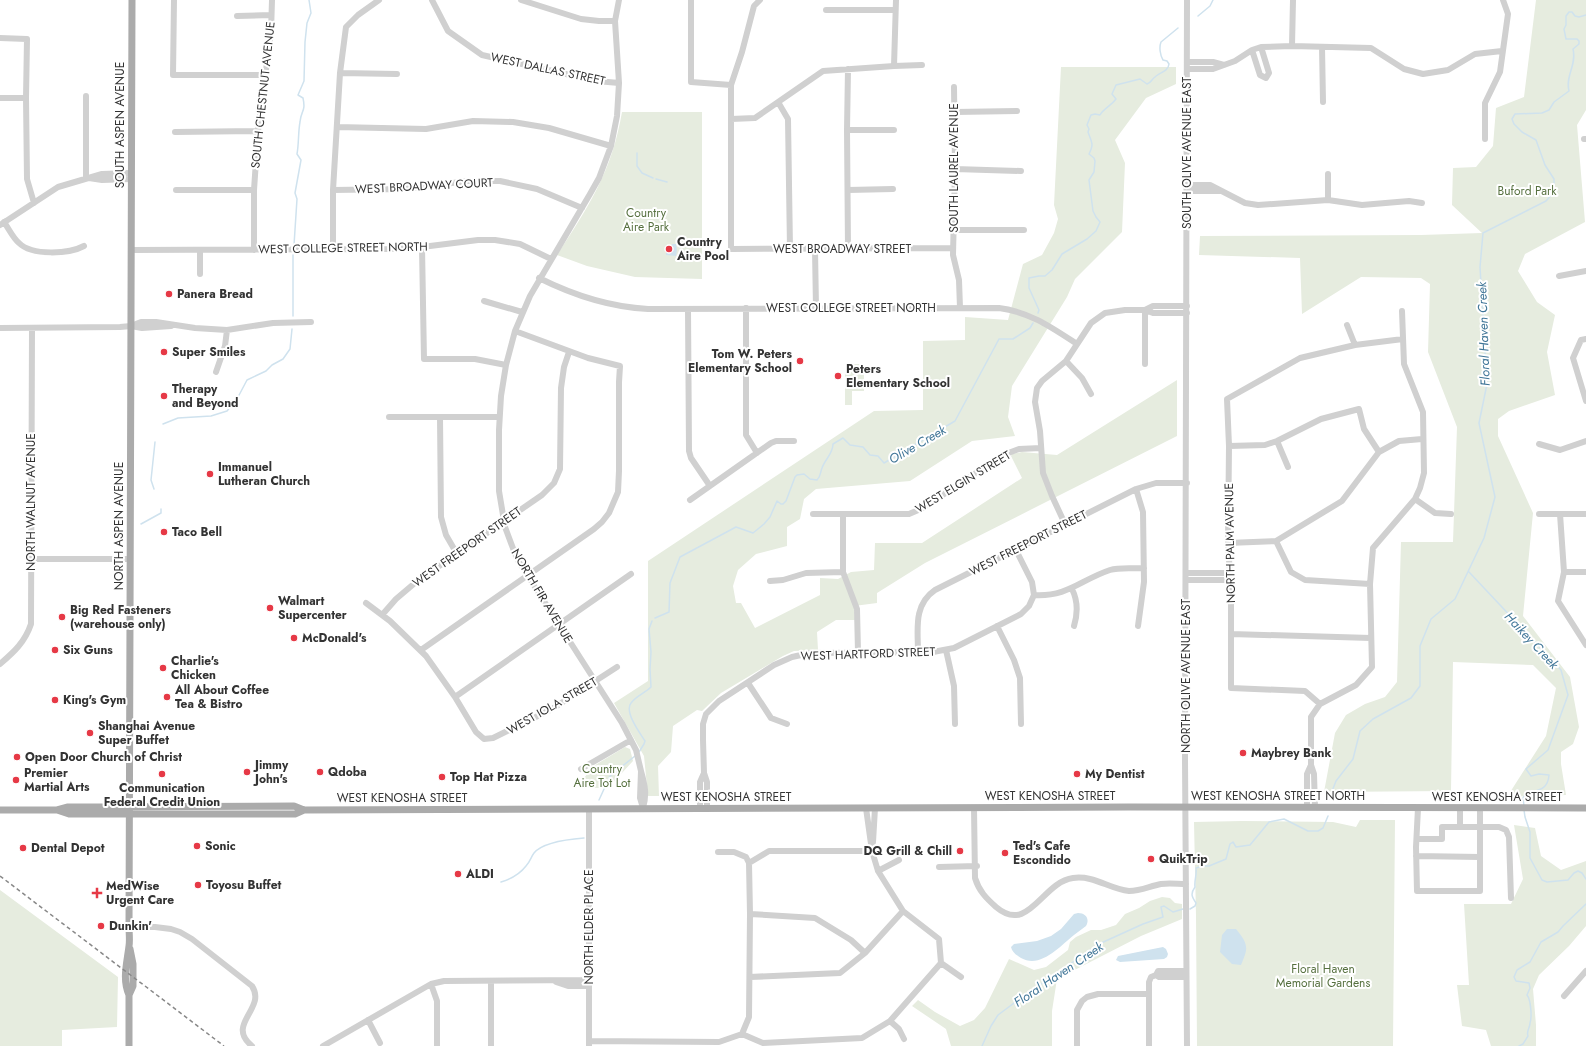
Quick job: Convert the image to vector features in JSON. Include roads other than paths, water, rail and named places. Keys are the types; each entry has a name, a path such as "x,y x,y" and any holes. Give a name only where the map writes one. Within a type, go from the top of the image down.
{"main road":[{"name":"SOUTH ASPEN AVENUE","path":"131,250 132,0"},
{"name":"NORTH ASPEN AVENUE","path":"129,1046 129,995 125,987 125,963 129,945 131,250"},
{"path":"0,810 57,810 68,806 129,810 224,814 224,806 129,810"},
{"name":"WEST KENOSHA STREET","path":"224,806 294,806 304,810 1148,807"},
{"name":"WEST KENOSHA STREET NORTH","path":"1148,807 1407,808"},
{"name":"WEST KENOSHA STREET","path":"1407,808 1586,808"},
{"name":"WEST KENOSHA STREET","path":"224,814 295,814 304,810"}],"street":[{"path":"174,0 173,74 265,75"},
{"name":"SOUTH CHESTNUT AVENUE","path":"254,250 254,190 258,131 271,32 272,0"},
{"path":"333,249 333,190 340,73 346,28 358,15 379,0"},
{"name":"WEST DALLAS STREET","path":"432,0 448,31 482,55 597,82 619,83"},
{"path":"520,0 581,19 615,21"},
{"name":"NORTH FIR AVENUE","path":"619,0 615,21 619,83 617,116 611,146 599,178 539,278 522,312 515,331 506,365 499,417 499,491 504,521 514,551 527,576 595,681 636,750 645,785 646,798 643,808"},
{"path":"691,0 691,82 731,85"},
{"path":"760,0 754,6 742,52 731,85 731,119 755,118 823,71 894,66 922,66"},
{"path":"894,66 896,0"},
{"name":"SOUTH OLIVE AVENUE EAST","path":"1187,0 1187,310"},
{"path":"1292,46 1293,0"},
{"path":"1485,139 1485,104 1500,72 1508,14 1503,0"},
{"path":"826,10 895,10"},
{"path":"237,16 271,15"},
{"path":"0,38 27,39 27,179 34,203"},
{"path":"1187,69 1213,69 1236,61 1252,50 1261,47 1292,46 1371,48 1404,69 1423,74 1448,70 1474,54 1502,50"},
{"path":"1252,50 1260,75 1266,78 1268,73 1261,47"},
{"path":"1322,47 1324,102"},
{"path":"1187,62 1213,62 1225,65"},
{"path":"848,69 846,130 848,249"},
{"path":"340,73 397,74"},
{"name":"SOUTH LAUREL AVENUE","path":"954,87 955,169 953,248 954,264 959,280 960,308"},
{"path":"86,96 86,178"},
{"path":"0,98 26,98"},
{"path":"778,102 788,119 790,249"},
{"path":"955,112 1017,111"},
{"name":"WEST BROADWAY STREET","path":"731,119 731,249 953,248"},
{"path":"337,127 426,129 473,121 513,122 549,128 611,146"},
{"path":"846,130 894,130"},
{"path":"175,132 258,131"},
{"path":"955,169 1022,171"},
{"path":"84,246 75,251 41,252 28,250 18,243 2,224 58,187 102,174 131,176"},
{"path":"1328,174 1328,200"},
{"name":"WEST BROADWAY COURT","path":"333,190 404,189 468,181 491,181 529,187 554,195 582,208"},
{"path":"1187,188 1220,191 1245,204 1272,204 1328,200 1362,205 1409,201 1422,203"},
{"path":"848,190 893,189"},
{"path":"176,190 254,190"},
{"path":"954,230 1024,230"},
{"name":"WEST COLLEGE STREET NORTH","path":"131,250 389,249 422,248 473,241 495,240 520,244 551,258"},
{"path":"422,248 424,359 470,359 506,365"},
{"path":"815,249 816,308"},
{"path":"200,250 200,274"},
{"path":"1559,276 1586,271"},
{"name":"WEST COLLEGE STREET NORTH","path":"539,278 566,290 618,306 648,309 999,308 1014,310 1037,319 1077,344"},
{"path":"484,301 522,312"},
{"path":"1066,524 1044,479 1040,431 1035,402 1037,388 1066,361 1091,323 1105,313 1119,310 1145,310 1153,306 1187,310"},
{"path":"746,308 746,435 757,453"},
{"path":"688,309 689,452 691,458 710,486"},
{"path":"1145,310 1145,364"},
{"name":"NORTH OLIVE AVENUE EAST","path":"1187,310 1185,807 1187,1046"},
{"path":"1307,807 1307,774 1310,765 1311,718 1320,704 1356,685 1372,667 1370,584 1373,548 1415,499 1424,473 1422,439 1423,412 1404,364 1402,311"},
{"path":"0,328 131,326 156,329 177,326 227,330 273,323 311,322"},
{"path":"1347,325 1355,345 1402,339"},
{"name":"NORTH WALNUT AVENUE","path":"0,664 17,650 23,642 31,624 32,328"},
{"path":"216,372 225,346 227,330"},
{"path":"421,650 594,529 609,513 616,496 619,479 620,366 569,352 515,331"},
{"path":"1584,340 1573,358 1586,401"},
{"name":"NORTH PALM AVENUE","path":"1320,704 1305,691 1232,688 1228,543 1229,446 1227,399 1300,358 1355,345"},
{"name":"WEST FREEPORT STREET","path":"382,615 405,591 542,495 554,483 560,465 561,388 564,367 569,352"},
{"path":"1066,361 1082,378 1091,394"},
{"path":"1229,446 1265,445 1277,441 1321,419 1359,409 1364,429 1380,452"},
{"path":"440,417 441,517 446,535 457,554"},
{"path":"389,418 499,417"},
{"path":"1228,543 1276,541 1342,501 1380,452 1399,441 1422,439"},
{"path":"690,500 776,441 794,441"},
{"path":"1277,441 1288,467"},
{"path":"1539,444 1560,450 1586,441"},
{"name":"WEST ELGIN STREET","path":"813,514 902,514 917,511 1003,455 1019,449 1041,448"},
{"name":"WEST FREEPORT STREET","path":"918,652 917,623 919,609 930,593 1136,489 1156,483 1187,483"},
{"path":"1136,489 1142,502 1144,568 1144,582 1138,626"},
{"path":"1415,499 1435,513 1451,514"},
{"path":"843,514 843,572 857,608 858,652"},
{"path":"1539,514 1586,514"},
{"path":"1560,514 1564,572 1558,601 1586,645"},
{"path":"1276,541 1291,572 1305,580 1370,584"},
{"path":"1016,550 1032,582 1034,594 1051,595 1072,589 1112,570 1144,568"},
{"path":"31,559 130,559"},
{"path":"770,582 783,580 806,573 843,572"},
{"path":"1564,572 1586,572"},
{"path":"1187,573 1230,573"},
{"path":"366,603 382,615 421,650 455,697 631,574"},
{"path":"1187,580 1230,580"},
{"path":"1072,589 1077,607 1074,626"},
{"name":"WEST HARTFORD STREET","path":"704,808 700,782 704,773 703,729 706,714 719,701 774,665 792,657 810,653 918,652 946,650 958,646 1024,612 1029,606 1034,594"},
{"path":"997,626 1019,673 1021,684 1021,724"},
{"path":"1231,634 1371,638"},
{"path":"946,650 954,686 955,724"},
{"name":"WEST IOLA STREET","path":"455,697 476,732 484,739 493,738 543,714 617,667"},
{"path":"748,683 771,718 788,724"},
{"path":"581,769 631,740"},
{"path":"1310,765 1314,774 1315,807"},
{"path":"589,1044 718,1042 742,1034 763,1043 862,1038 890,1021 941,963 939,939 903,911 878,871 872,851 866,808"},
{"path":"872,851 876,808"},
{"path":"976,808 975,878 978,887 984,895 1000,910 1008,914 1028,908 1054,882 1070,874 1092,875 1114,884 1130,888 1146,886 1160,881 1186,882"},
{"path":"1418,808 1416,856 1417,891 1480,891 1480,808"},
{"path":"1460,808 1460,827"},
{"name":"NORTH ELDER PLACE","path":"589,809 589,1044"},
{"path":"1417,839 1442,839 1442,827 1480,826 1499,827 1506,830 1509,837 1511,898"},
{"path":"749,863 769,851 872,851"},
{"path":"718,852 734,852 746,857 749,863 749,1017 742,1034"},
{"path":"1416,856 1480,857"},
{"path":"878,871 899,860"},
{"path":"939,867 976,866"},
{"path":"750,977 840,973 865,953 903,911"},
{"path":"750,914 815,918 851,940 865,953"},
{"path":"129,927 155,927 180,932 192,939 252,986 256,991 256,1002 244,1022 243,1029 243,1036 246,1042 252,1046"},
{"path":"941,963 961,977"},
{"path":"1149,1046 1149,979 1156,975 1158,971 1168,974 1186,974"},
{"path":"1564,996 1586,971"},
{"path":"323,1046 431,984 444,981 555,981 589,983"},
{"path":"491,981 491,1046"},
{"path":"431,984 436,1001 437,1046"},
{"path":"1077,1046 1077,1010 1082,1001 1087,997 1098,994 1149,994"},
{"path":"368,1020 380,1043"},
{"path":"890,1021 899,1030 904,1039"}],"water":[{"path":"672,244 676,244 676,256 666,255 666,251 670,250"},
{"path":"1078,913 1085,915 1088,921 1086,926 1050,955 1036,961 1028,961 1019,957 1012,950 1011,947 1014,944 1037,941 1051,936 1061,929 1074,914"},
{"path":"1227,929 1236,929 1245,942 1246,950 1241,965 1232,964 1220,952 1222,935"},
{"path":"1163,947 1166,949 1168,954 1164,959 1120,962 1116,960 1118,956"}],"waterway":[{"path":"294,245 297,199 295,193 301,160 297,154 299,126 304,109 303,98 298,95 304,81 305,42 307,23 311,13 309,0"},
{"name":"Olive Creek","path":"1198,16 1210,6 1213,0"},
{"name":"Floral Haven Creek","path":"1329,799 1336,781 1353,759 1360,731 1373,719 1411,698 1420,686 1420,646 1431,619 1455,599 1484,538 1495,497 1479,423 1487,384 1480,267 1483,233 1546,201 1554,192 1554,179 1545,165 1536,140 1522,132 1514,124 1512,119 1515,114 1542,113 1549,110 1554,102 1569,91 1568,80 1574,60 1573,49 1579,44 1579,41 1577,39 1566,39 1564,29 1566,25 1566,16 1569,12 1572,12 1575,16 1579,17 1586,15"},
{"name":"Olive Creek","path":"1038,313 1039,310 1029,288 1029,278 1045,276 1052,270 1062,254 1087,239 1096,231 1100,222 1093,211 1089,180 1094,172 1095,161 1089,154 1092,148 1092,143 1087,125 1091,115 1100,115 1116,99 1112,94 1116,85 1140,79 1147,84 1157,75 1164,72 1169,64 1162,58 1160,44 1178,28"},
{"path":"637,153 637,166 642,173 653,178"},
{"path":"656,179 667,182"},
{"path":"293,255 293,316"},
{"name":"Olive Creek","path":"655,618 669,612 670,583 680,557 736,527 753,533 770,517 777,501 781,504 786,501 797,475 804,474 810,479 817,480 820,476 823,465 832,451 833,444 843,438 850,445 863,447 870,455 878,456 884,463 955,421 999,339 1013,339 1030,328 1033,323"},
{"path":"163,424 178,418 211,416 227,411 237,399 247,380 266,371 272,365 283,359 290,349 292,329"},
{"path":"154,489 151,480 155,442"},
{"path":"141,524 161,513 161,509"},
{"name":"Haikey Creek","path":"1469,572 1561,670 1568,695 1548,750 1526,769 1531,776 1539,774 1549,775 1547,784 1542,789 1526,794 1523,798 1524,806"},
{"name":"Olive Creek","path":"639,752 645,741 631,717 629,707 635,698 651,687 651,652 649,629 652,621"},
{"name":"Olive Creek","path":"599,800 610,776 635,756"},
{"name":"Haikey Creek","path":"1524,810 1530,832 1530,858 1542,880 1547,882 1568,880 1578,871 1582,873 1586,879"},
{"name":"Floral Haven Creek","path":"1190,909 1195,906 1196,903 1192,894 1195,887 1196,868 1209,866 1226,859 1230,844 1233,842 1236,847 1250,845 1269,822 1284,819 1308,831 1318,831 1323,828 1328,816"},
{"name":"Olive Creek","path":"501,882 521,872 538,849 558,842 584,838"},
{"name":"Haikey Creek","path":"1519,1046 1523,1044 1528,1036 1527,1033 1530,1025 1531,1013 1527,995 1530,988 1529,983 1516,981 1514,977 1517,970 1530,962 1541,942 1558,932 1586,904"},
{"name":"Floral Haven Creek","path":"982,1046 998,1015 1099,944 1143,924 1163,917 1161,907 1164,906 1173,912 1183,909"}],"railway":[{"path":"0,876 224,1046"}],"place":[{"name":"Country Aire Pool","path":"669,249"},
{"name":"Panera Bread","path":"169,294"},
{"name":"Super Smiles","path":"164,352"},
{"name":"Tom W. Peters Elementary School","path":"800,361"},
{"name":"Peters Elementary School","path":"838,376"},
{"name":"Therapy and Beyond","path":"164,396"},
{"name":"Immanuel Lutheran Church","path":"210,474"},
{"name":"Taco Bell","path":"164,532"},
{"name":"Walmart Supercenter","path":"270,608"},
{"name":"Big Red Fasteners (warehouse only)","path":"62,617"},
{"name":"McDonald's","path":"294,638"},
{"name":"Six Guns","path":"55,650"},
{"name":"Charlie's Chicken","path":"163,668"},
{"name":"All About Coffee Tea & Bistro","path":"167,697"},
{"name":"King's Gym","path":"55,700"},
{"name":"Shanghai Avenue Super Buffet","path":"90,733"},
{"name":"Maybrey Bank","path":"1243,753"},
{"name":"Open Door Church of Christ","path":"17,757"},
{"name":"Jimmy John's","path":"247,772"},
{"name":"Qdoba","path":"320,772"},
{"name":"Communication Federal Credit Union","path":"162,774"},
{"name":"My Dentist","path":"1077,774"},
{"name":"Top Hat Pizza","path":"442,777"},
{"name":"Premier Martial Arts","path":"16,780"},
{"name":"Sonic","path":"197,846"},
{"name":"Dental Depot","path":"23,848"},
{"name":"DQ Grill & Chill","path":"960,851"},
{"name":"Ted's Cafe Escondido","path":"1005,853"},
{"name":"QuikTrip","path":"1151,859"},
{"name":"ALDI","path":"458,874"},
{"name":"Toyosu Buffet","path":"198,885"},
{"name":"MedWise Urgent Care","path":"97,893"},
{"name":"Dunkin'","path":"101,926"}],"park label":[{"name":"Buford Park","path":"1527,191"},
{"name":"Country Aire Park","path":"646,220"},
{"name":"Country Aire Tot Lot","path":"602,776"},
{"name":"Floral Haven Memorial Gardens","path":"1323,976"}]}
